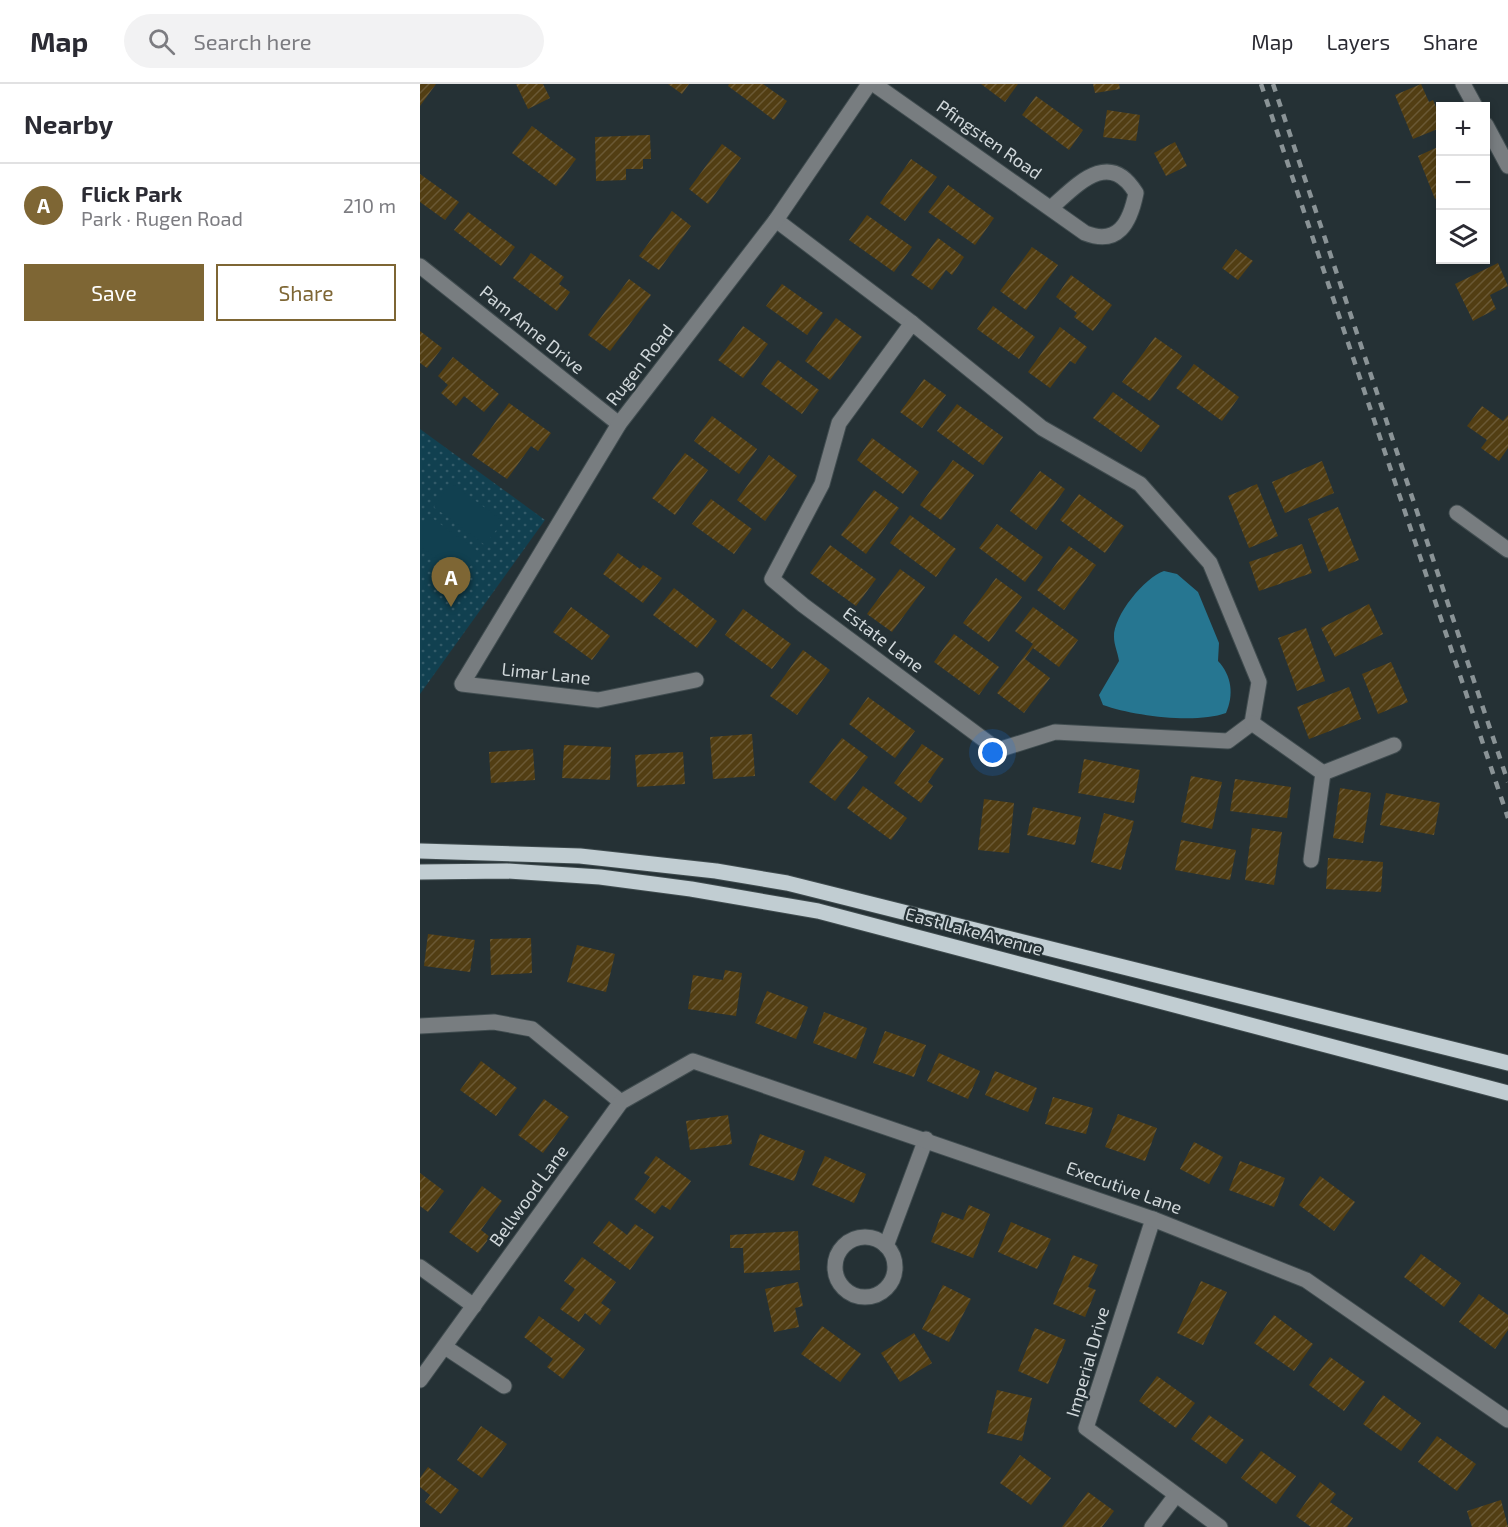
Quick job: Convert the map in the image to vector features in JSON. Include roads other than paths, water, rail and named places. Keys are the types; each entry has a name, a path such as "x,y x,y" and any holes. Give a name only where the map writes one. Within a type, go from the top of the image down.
{"main road":[{"name":"East Lake Avenue","path":"420,851 580,856 716,871 787,883 1508,1063"},
{"name":"East Lake Avenue","path":"420,872 507,871 600,877 691,889 818,911 1508,1093"}],"street":[{"name":"Rugen Road","path":"462,684 619,424 776,220 869,84"},
{"name":"Pfingsten Road","path":"874,84 1052,207 1085,233 1098,238 1119,232 1132,214 1136,193 1127,179 1108,171 1087,176 1052,207"},
{"path":"1463,84 1474,102"},
{"path":"1490,134 1508,166"},
{"path":"776,220 912,323 1042,428 1140,484 1210,563 1259,682 1252,723 1323,773"},
{"name":"Pam Anne Drive","path":"420,266 619,424"},
{"name":"Estate Lane","path":"912,323 839,423 822,484 772,579 803,605 998,750 1055,732 1228,741 1252,723"},
{"path":"1457,513 1508,550"},
{"name":"Limar Lane","path":"462,684 598,700 696,680"},
{"path":"1323,773 1394,745"},
{"path":"1311,861 1323,773"},
{"path":"420,1026 494,1022 532,1029 621,1102"},
{"name":"Bellwood Lane","path":"420,1380 621,1102 693,1061"},
{"name":"Executive Lane","path":"693,1061 927,1139 1153,1219 1306,1280 1508,1420"},
{"path":"886,1246 927,1139"},
{"name":"Imperial Drive","path":"1153,1219 1086,1428 1220,1527"},
{"path":"420,1267 474,1306"},
{"path":"445,1347 504,1386"},
{"path":"1152,1527 1176,1495"}],"railway":[{"path":"1261,84 1508,818"},
{"path":"1273,84 1508,782"}],"place":[{"name":"Flick Park","path":"451,607"}]}
